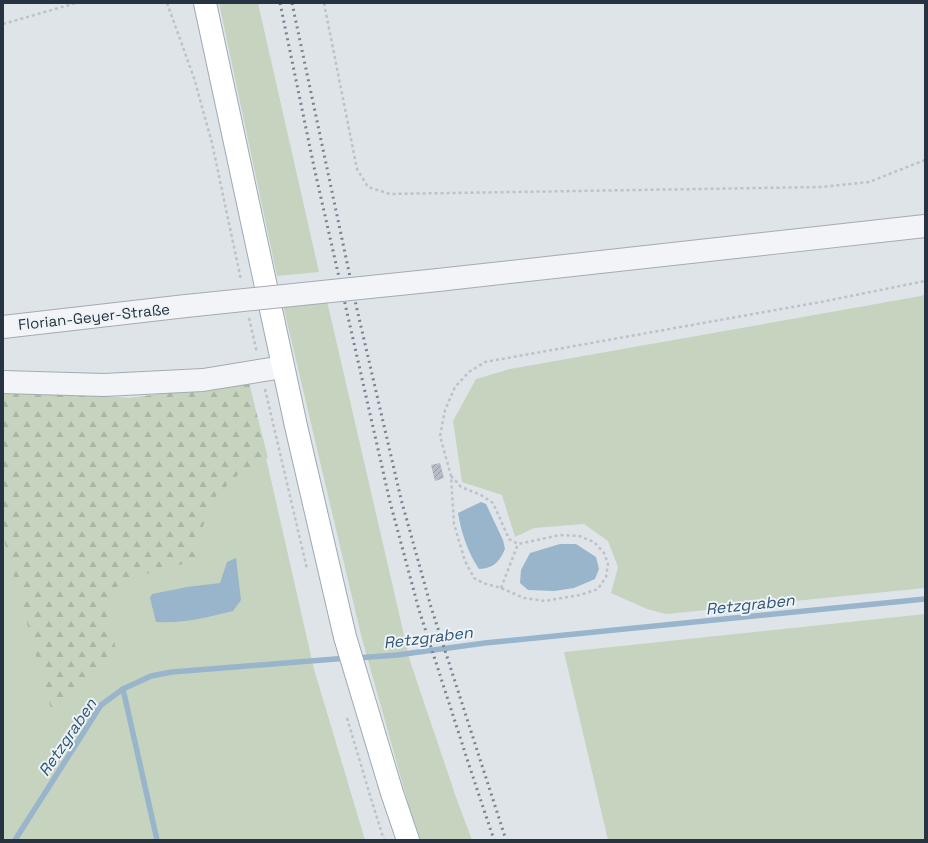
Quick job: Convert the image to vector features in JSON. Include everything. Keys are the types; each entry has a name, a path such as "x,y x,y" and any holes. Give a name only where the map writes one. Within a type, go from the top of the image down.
{"main road":[{"path":"204,3 283,367 345,637 392,793 408,840"}],"street":[{"name":"Florian-Geyer-Straße","path":"3,327 925,226"},
{"path":"3,382 104,385 203,380 283,367"}],"path":[{"path":"3,24 76,3"},
{"path":"324,3 357,169 368,187 390,194 821,187 869,182 925,160"},
{"path":"451,476 461,487 482,495 493,503 510,539 518,544 560,535 580,536 594,542 604,553 608,564 606,577 598,589 580,595 545,601 524,598 501,588 483,583 474,578 465,561 454,524 451,476 440,436 445,410 455,386 469,372 485,362 826,301 925,281"},
{"path":"501,588 518,544"},
{"path":"345,713 384,840"}],"green space":[{"path":"219,3 258,3 319,272 277,276"},
{"path":"925,294 925,588 666,614 647,609 611,593 618,567 608,541 584,524 534,528 515,537 502,495 462,482 453,421 476,379 510,369 921,296"},
{"path":"327,301 410,661 472,840 421,840 411,814 361,635 283,305"},
{"path":"249,383 314,669 365,840 3,840 3,393 37,392 129,398"},
{"path":"249,383 268,458 241,472 216,496 198,538 199,560 151,572 116,587 106,604 117,654 51,709 3,537 3,393 37,392 129,398"},
{"path":"925,614 925,840 608,840 564,652"}],"water":[{"path":"481,502 486,504 503,540 505,549 495,564 479,569 466,542 458,513"},
{"path":"560,544 576,544 596,557 599,569 595,579 574,588 554,591 528,590 520,583 521,570 530,553"},
{"path":"236,558 241,600 233,611 185,621 156,622 150,598 152,594 187,587 220,583 227,562"}],"building":[{"path":"440,463 444,478 435,481 431,465"}],"waterway":[{"name":"Retzgraben","path":"356,658 397,655 485,643 925,599"},
{"name":"Retzgraben","path":"15,840 101,705 123,689 151,676 172,672 348,658"},
{"path":"123,689 157,840"}],"railway":[{"path":"280,3 314,167 390,502 419,610 494,840"},
{"path":"292,3 356,305 401,499 431,607 506,840"}]}
